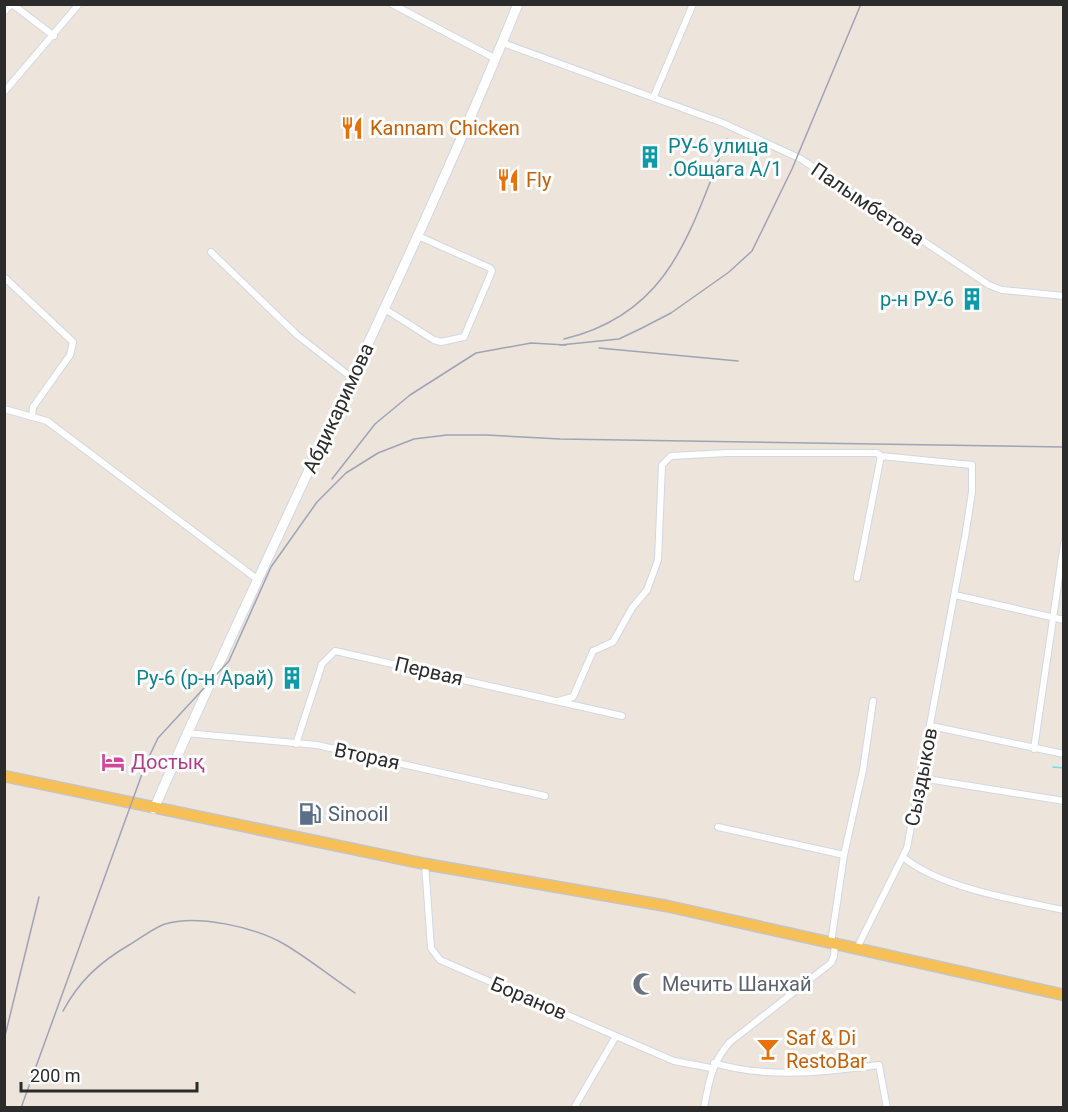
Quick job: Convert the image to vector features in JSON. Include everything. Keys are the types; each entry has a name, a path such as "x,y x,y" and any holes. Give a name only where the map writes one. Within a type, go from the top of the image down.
{"main road":[{"name":"Абдикаримова","path":"154,809 186,733 257,579 385,309 496,59 518,4"},
{"path":"4,776 425,864 667,906 1064,995"}],"street":[{"path":"4,92 54,36 78,4"},
{"path":"392,4 496,59"},
{"path":"654,96 693,4"},
{"path":"8,8 54,36"},
{"name":"Палымбетова","path":"503,42 723,123 801,159 989,285 1002,290 1064,296"},
{"path":"385,309 434,340 441,342 464,337 492,272 490,268 418,236"},
{"path":"211,252 297,335 352,378"},
{"path":"4,277 73,342 70,355 33,407 32,417"},
{"path":"4,409 47,421 257,579"},
{"path":"558,701 573,697 593,651 613,642 632,608 647,590 658,560 662,465 670,456 878,453 881,456 857,578"},
{"name":"Сыздыков","path":"857,948 907,848 972,492 972,465 881,456"},
{"path":"1034,749 1064,543"},
{"path":"955,595 1064,620"},
{"name":"Первая","path":"296,744 322,664 335,651 622,716"},
{"path":"704,1107 712,1066 730,1042 831,963 834,956 833,943 844,855 863,770 873,700"},
{"path":"931,726 1064,754"},
{"name":"Вторая","path":"186,733 317,745 545,796"},
{"path":"921,778 1064,801"},
{"path":"718,827 844,855"},
{"path":"903,857 918,870 939,878 1064,910"},
{"name":"Боранов","path":"425,864 431,948 440,960 674,1060 780,1072 821,1072 879,1065 887,1107"},
{"path":"574,1107 616,1036"}],"waterway":[{"path":"1053,767 1064,768"}],"railway":[{"path":"560,345 619,339 642,328 671,313 729,272 752,251 792,169 861,4"},
{"path":"564,339 600,327 630,310 653,288 672,263 688,235 727,139"},
{"path":"332,479 375,424 410,395 476,353 531,343 566,345"},
{"path":"599,348 738,361"},
{"path":"21,1108 146,763 158,738 229,661 271,567 317,502 346,473 378,453 414,439 447,435 560,439 1064,447"},
{"path":"4,1040 39,897"},
{"path":"63,1011 83,981 109,958 156,928 178,921 209,921 257,932 272,938 302,955 355,993"}],"place":[{"name":"Kannam Chicken","path":"352,128"},
{"name":"РУ-6 улица .Общага А/1","path":"650,157"},
{"name":"Fly","path":"508,180"},
{"name":"р-н РУ-6","path":"972,299"},
{"name":"Ру-6 (р-н Арай)","path":"292,678"},
{"name":"Достық","path":"113,762"},
{"name":"Sinooil","path":"310,814"},
{"name":"Мечить Шанхай","path":"644,984"},
{"name":"Saf & Di RestoBar","path":"768,1049"}]}
